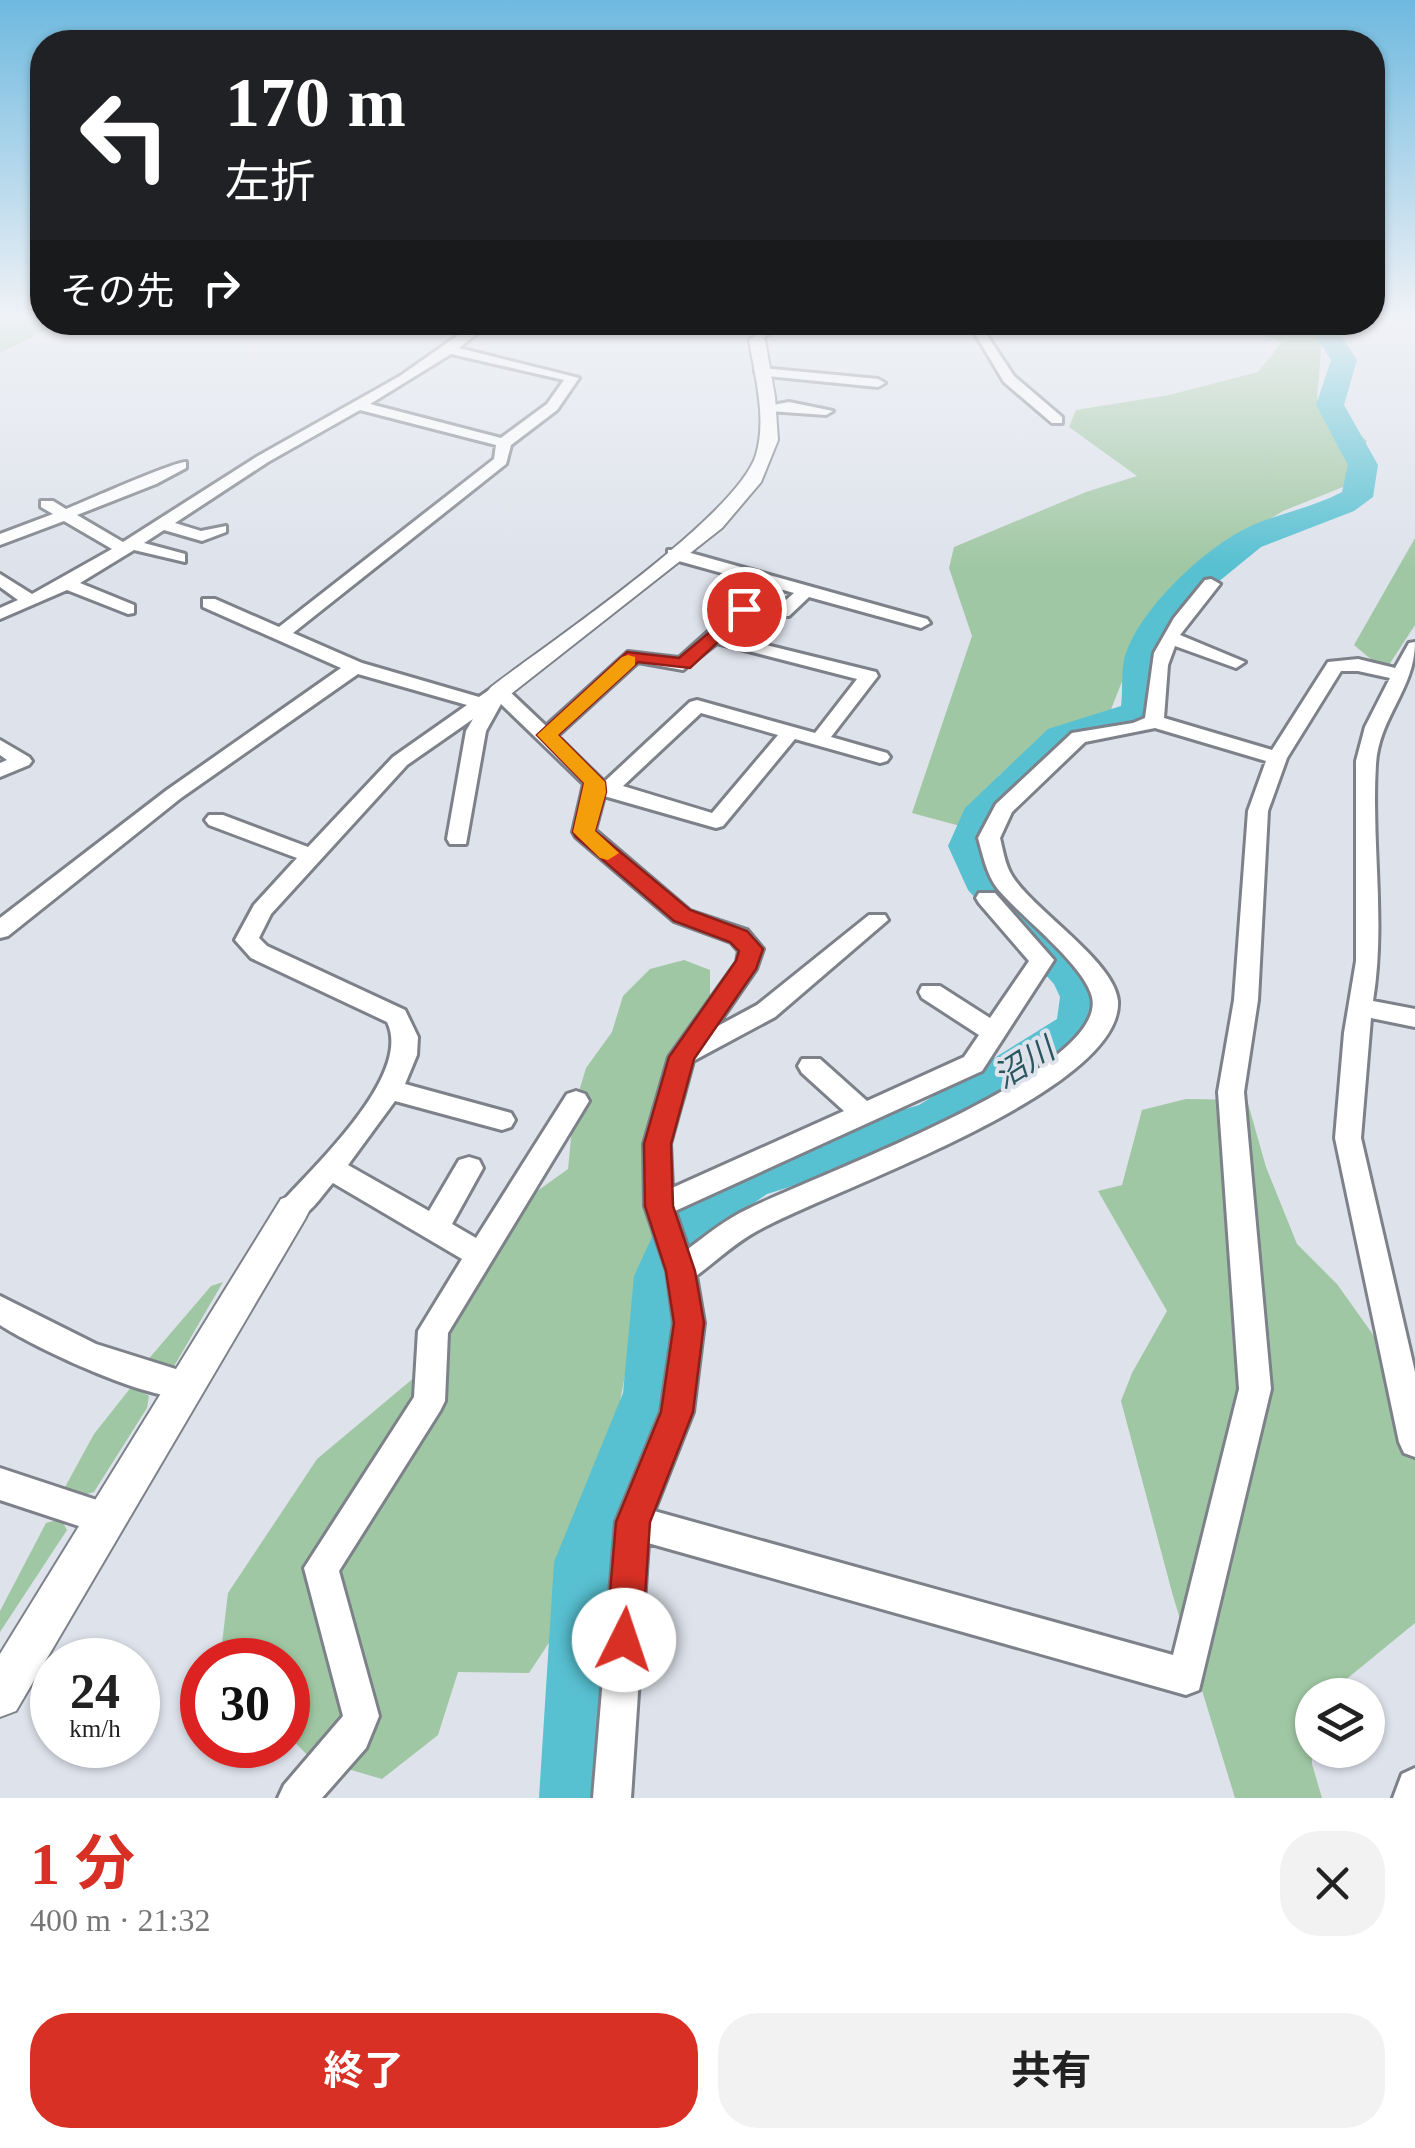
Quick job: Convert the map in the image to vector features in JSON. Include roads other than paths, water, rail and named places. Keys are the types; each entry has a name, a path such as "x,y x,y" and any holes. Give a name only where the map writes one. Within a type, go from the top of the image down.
{"street":[{"path":"0,540 67,516 176,490 262,459 372,399"},
{"path":"282,633 501,461 504,443 558,399"},
{"path":"0,1696 293,1209 378,1109 406,1049 406,1036 396,1016 259,952 247,940 262,910 400,762 492,696 746,494 764,464 772,435 767,399"},
{"path":"1033,399 1057,420"},
{"path":"360,406 504,443"},
{"path":"769,407 826,412"},
{"path":"435,426 460,410"},
{"path":"0,614 68,584 162,524 181,465"},
{"path":"47,504 127,547 179,558"},
{"path":"162,524 202,536 220,530"},
{"path":"674,554 920,624"},
{"path":"0,579 31,602"},
{"path":"68,584 128,609"},
{"path":"1154,721 1160,707 1158,668 1170,638 1211,584"},
{"path":"547,735 634,656 683,664 744,609 783,612 806,591"},
{"path":"209,603 355,668 492,696 547,735 602,790 716,822 791,732"},
{"path":"714,636 869,676 819,740"},
{"path":"1170,638 1236,662"},
{"path":"1415,647 1398,674 1375,727 1366,760 1368,960 1348,1138 1415,1442"},
{"path":"633,1522 1186,1678 1254,1389 1231,1092 1246,1000 1258,812 1277,758 1335,666 1358,665 1398,674"},
{"path":"0,930 133,821 246,738 355,668"},
{"path":"458,839 476,731 492,696"},
{"path":"612,1798 633,1522 677,1412 689,1323 681,1271 663,1219 657,1144 682,1057 748,963 751,949 738,936 682,916 584,832 602,790 697,706 880,757"},
{"path":"681,1271 749,1222 946,1136 1083,1052 1104,1020 1106,998 1092,974 1002,877 988,838 1003,809 1079,737 1138,728 1154,721 1277,758"},
{"path":"0,746 22,761 0,771"},
{"path":"216,820 312,856"},
{"path":"663,1219 863,1113 974,1064 1042,960 986,898"},
{"path":"682,1057 766,1011 877,920"},
{"path":"931,992 995,1032"},
{"path":"1360,1007 1415,1018"},
{"path":"811,1066 863,1113"},
{"path":"389,1089 502,1120"},
{"path":"297,1798 354,1735 361,1716 321,1568 429,1401 433,1331 576,1101"},
{"path":"328,1167 480,1255"},
{"path":"436,1228 470,1168"},
{"path":"0,1309 39,1336 106,1364 187,1386"},
{"path":"0,1484 106,1520"},
{"path":"1412,1798 1415,1786"}],"waterway":[{"name":"沼川","path":"577,1798 588,1562 654,1393 663,1276 688,1219 749,1178 936,1120 1081,1028 1084,997 1073,975 984,880 970,846 980,817 1071,731 1138,713 1143,659 1153,636 1189,589 1219,561 1261,534 1357,497 1363,465 1330,405 1332,399"}]}
